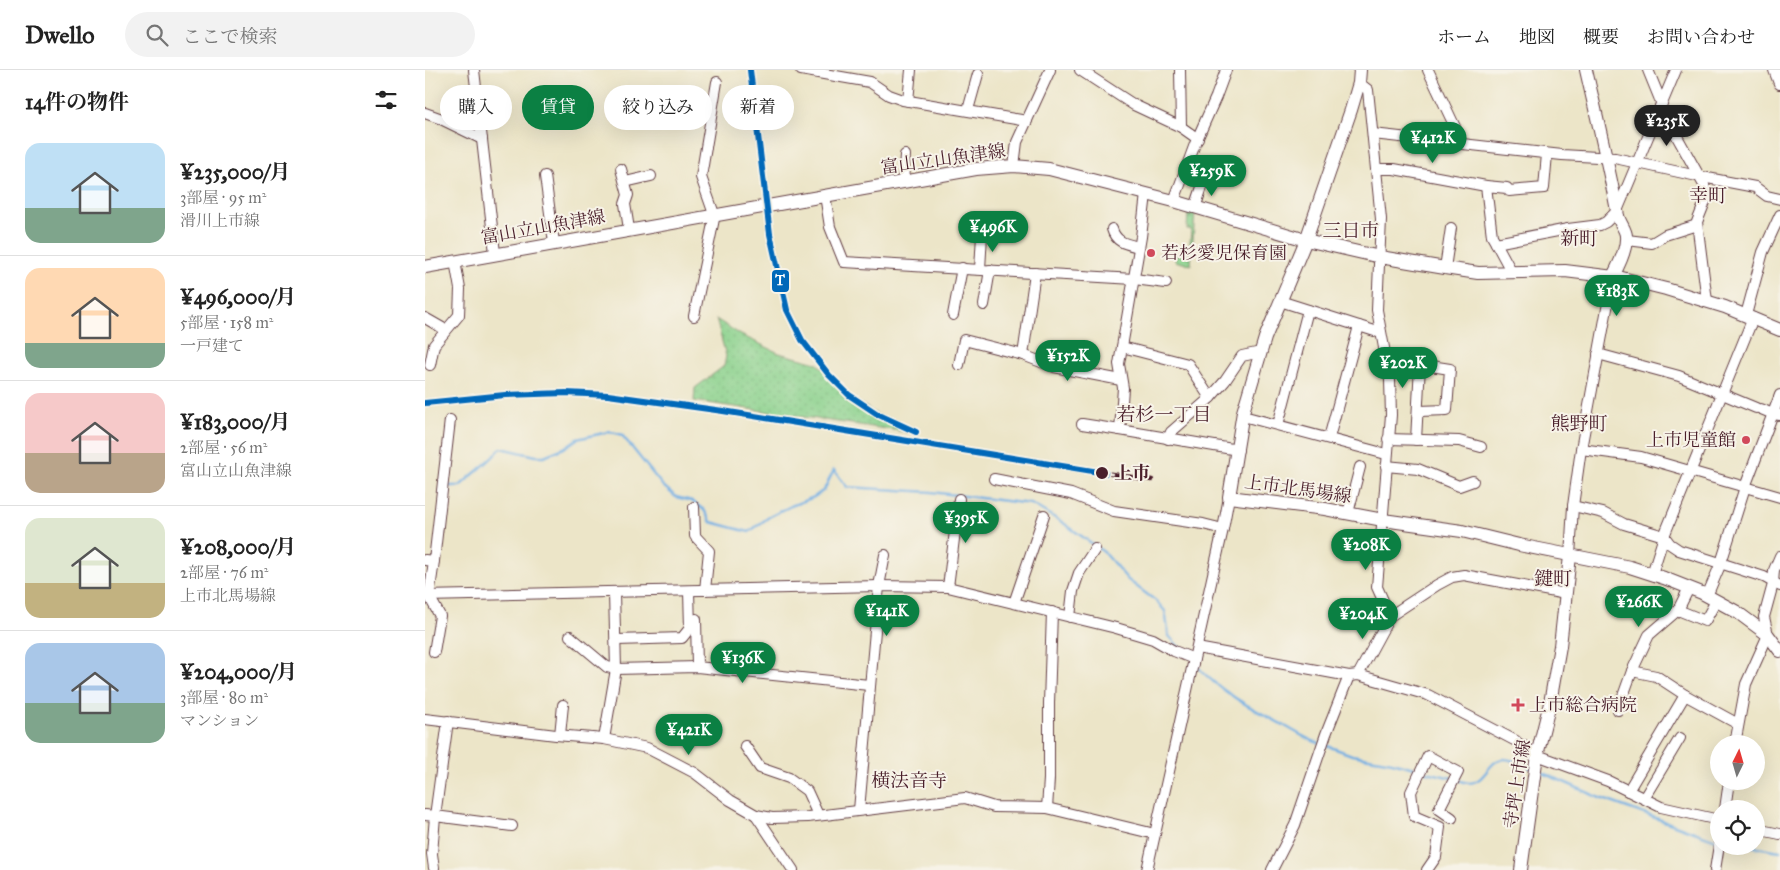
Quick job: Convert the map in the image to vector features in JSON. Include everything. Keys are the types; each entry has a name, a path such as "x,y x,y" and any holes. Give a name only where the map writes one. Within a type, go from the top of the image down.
{"main road":[{"path":"1586,70 1616,198 1619,223 1627,233 1623,253 1613,276"},
{"path":"1775,70 1780,83"},
{"name":"上市北馬場線","path":"1359,76 1345,129 1305,240 1261,352 1243,416 1229,497 1462,531 1570,556 1607,562 1652,574 1689,588 1737,612 1774,635 1780,651"},
{"name":"富山立山魚津線","path":"425,267 714,214 976,169 1014,166 1049,168 1174,201 1305,240 1380,257 1478,274 1565,272 1613,276 1707,301 1780,330"},
{"name":"寺坪上市線","path":"1521,870 1537,755 1550,703 1560,646 1570,556"}],"street":[{"path":"474,70 495,253"},
{"path":"801,70 852,74 870,82 889,95 908,101 1027,120"},
{"path":"908,101 911,70"},
{"path":"1014,166 1017,142 1050,70"},
{"path":"1080,70 1133,105 1181,127 1198,139"},
{"path":"1180,70 1181,127"},
{"path":"1174,201 1195,144 1216,98 1225,70"},
{"path":"1428,70 1455,127 1459,144"},
{"path":"1648,70 1661,104 1697,176 1704,185 1707,197 1697,225 1707,301"},
{"path":"1496,243 1568,229 1600,225 1617,211 1676,70"},
{"path":"968,110 978,74"},
{"path":"1359,76 1368,90 1381,219 1376,300 1390,380 1391,415 1386,454 1377,587 1390,616"},
{"path":"694,316 714,214 701,177 717,82"},
{"path":"425,113 482,139"},
{"path":"1373,134 1547,154 1615,158 1755,187 1767,196 1780,199"},
{"path":"1377,169 1394,170 1507,188 1509,190 1544,188 1547,154"},
{"path":"903,182 905,155"},
{"path":"621,169 628,195 625,204 629,230"},
{"path":"545,176 554,243"},
{"path":"625,182 651,176"},
{"path":"1195,208 1203,184 1208,176"},
{"path":"1485,186 1492,236 1509,267 1510,273"},
{"path":"1120,430 1123,388 1119,364 1146,194"},
{"path":"825,195 831,227 844,262 1134,279 1166,283"},
{"path":"1652,574 1664,536 1723,394 1750,317 1763,252 1780,214"},
{"path":"1627,240 1652,243 1665,235 1697,225"},
{"path":"1445,268 1451,228"},
{"path":"1112,229 1114,236 1121,242 1139,247"},
{"path":"982,236 985,270 985,305"},
{"path":"430,365 434,345 459,315 460,290 455,261"},
{"path":"953,315 961,268"},
{"path":"1023,355 1035,273"},
{"path":"1570,556 1573,506 1581,449 1613,276"},
{"path":"1280,301 1381,333"},
{"path":"1278,425 1308,310"},
{"path":"425,318 446,330"},
{"path":"1329,438 1359,326"},
{"path":"959,365 964,340 1023,355 1054,367 1121,380"},
{"path":"1122,348 1189,364 1210,398"},
{"path":"1168,439 1171,432 1210,398 1225,381 1242,356 1261,352"},
{"path":"1598,354 1679,376 1776,415"},
{"path":"1386,359 1450,370 1447,410 1419,411"},
{"path":"1416,440 1420,365"},
{"path":"1678,610 1705,621 1721,562 1745,487 1776,415 1780,395"},
{"path":"1243,416 1386,454"},
{"path":"434,652 439,616 427,596 429,560 450,420"},
{"path":"1082,424 1238,450"},
{"path":"1388,438 1459,441 1481,448"},
{"path":"1581,449 1641,457 1780,497"},
{"path":"1386,466 1418,469 1459,486 1473,481"},
{"path":"1347,513 1360,467"},
{"path":"994,479 1071,494 1114,511 1203,524 1223,529"},
{"path":"1147,870 1229,497"},
{"path":"948,587 959,499"},
{"path":"1573,506 1603,513 1624,524 1664,536 1670,544 1679,550 1721,562 1764,578 1777,585"},
{"path":"617,640 682,638 690,628 696,591 709,551 695,536 694,507"},
{"path":"1014,603 1044,515"},
{"path":"1070,617 1073,591 1079,573 1095,549"},
{"path":"859,810 879,586 885,556"},
{"path":"1737,735 1746,684 1774,635 1764,617 1777,585 1774,570 1780,556"},
{"path":"1273,870 1295,825 1326,734 1354,676 1390,616 1437,585 1452,577 1464,575 1566,594"},
{"path":"427,596 879,586 948,587 1116,628 1153,639 1174,651 1194,659"},
{"path":"1618,710 1632,671 1649,635 1678,610 1689,588"},
{"path":"696,591 697,667"},
{"path":"604,739 616,669 617,640 614,593"},
{"path":"1047,808 1052,612"},
{"path":"571,636 607,667 616,669 697,667 869,685"},
{"path":"1197,648 1354,676 1428,695 1537,755 1608,781 1661,807 1710,818"},
{"path":"1632,671 1656,676 1685,695 1739,724"},
{"path":"1628,791 1685,695"},
{"path":"560,735 563,705"},
{"path":"425,719 604,739 647,748 695,773 730,800 756,815 787,819 965,798 994,806 1047,808 1155,834"},
{"path":"434,868 430,816 448,721"},
{"path":"1644,798 1680,738"},
{"path":"745,746 760,768 789,778 807,791 818,815"},
{"path":"1427,870 1436,857 1440,827 1414,816 1411,792 1428,756 1458,772 1439,809 1453,818"},
{"path":"756,815 793,870"},
{"path":"430,816 512,826"},
{"path":"1765,831 1780,834"},
{"path":"1715,870 1718,855"}],"green space":[{"path":"1188,211 1195,213 1191,265 1175,261 1176,255 1189,255 1191,229 1187,229"},
{"path":"716,319 741,335 779,353 817,363 852,398 894,426 907,432 694,401 695,388 724,366 726,356"}],"waterway":[{"path":"447,486 460,486 501,448 544,456 564,448 577,439 608,432 622,435 662,485 676,497 692,501 704,510 711,522 749,532 769,517 814,497 824,490 834,470 847,487 931,492 1031,504 1062,522 1105,553 1128,580 1156,601 1165,611 1169,636 1182,650"},
{"path":"1196,665 1216,684 1249,707 1302,736 1319,743"},
{"path":"1325,745 1352,755 1418,769"},
{"path":"1457,780 1467,783 1474,782 1494,763 1504,759 1531,768"},
{"path":"1423,771 1452,778"},
{"path":"1539,771 1600,798 1710,838"},
{"path":"1765,848 1780,851"}],"railway":[{"path":"1105,473 1152,480"}],"transit line":[{"name":"T","path":"750,70 770,234 787,310 802,340 829,375 849,395 879,415 916,432"},
{"name":"T","path":"425,403 505,395 566,393 608,395 723,411 1105,473"}],"place":[{"name":"若杉愛児保育園","path":"1151,253"},
{"name":"上市児童館","path":"1746,440"},
{"name":"上市","path":"1102,473"},
{"name":"上市総合病院","path":"1518,705"}],"district":[{"name":"幸町","path":"1708,195"},
{"name":"三日市","path":"1351,230"},
{"name":"新町","path":"1579,238"},
{"name":"若杉一丁目","path":"1164,414"},
{"name":"熊野町","path":"1579,423"},
{"name":"鍵町","path":"1553,578"},
{"name":"横法音寺","path":"909,780"}]}
